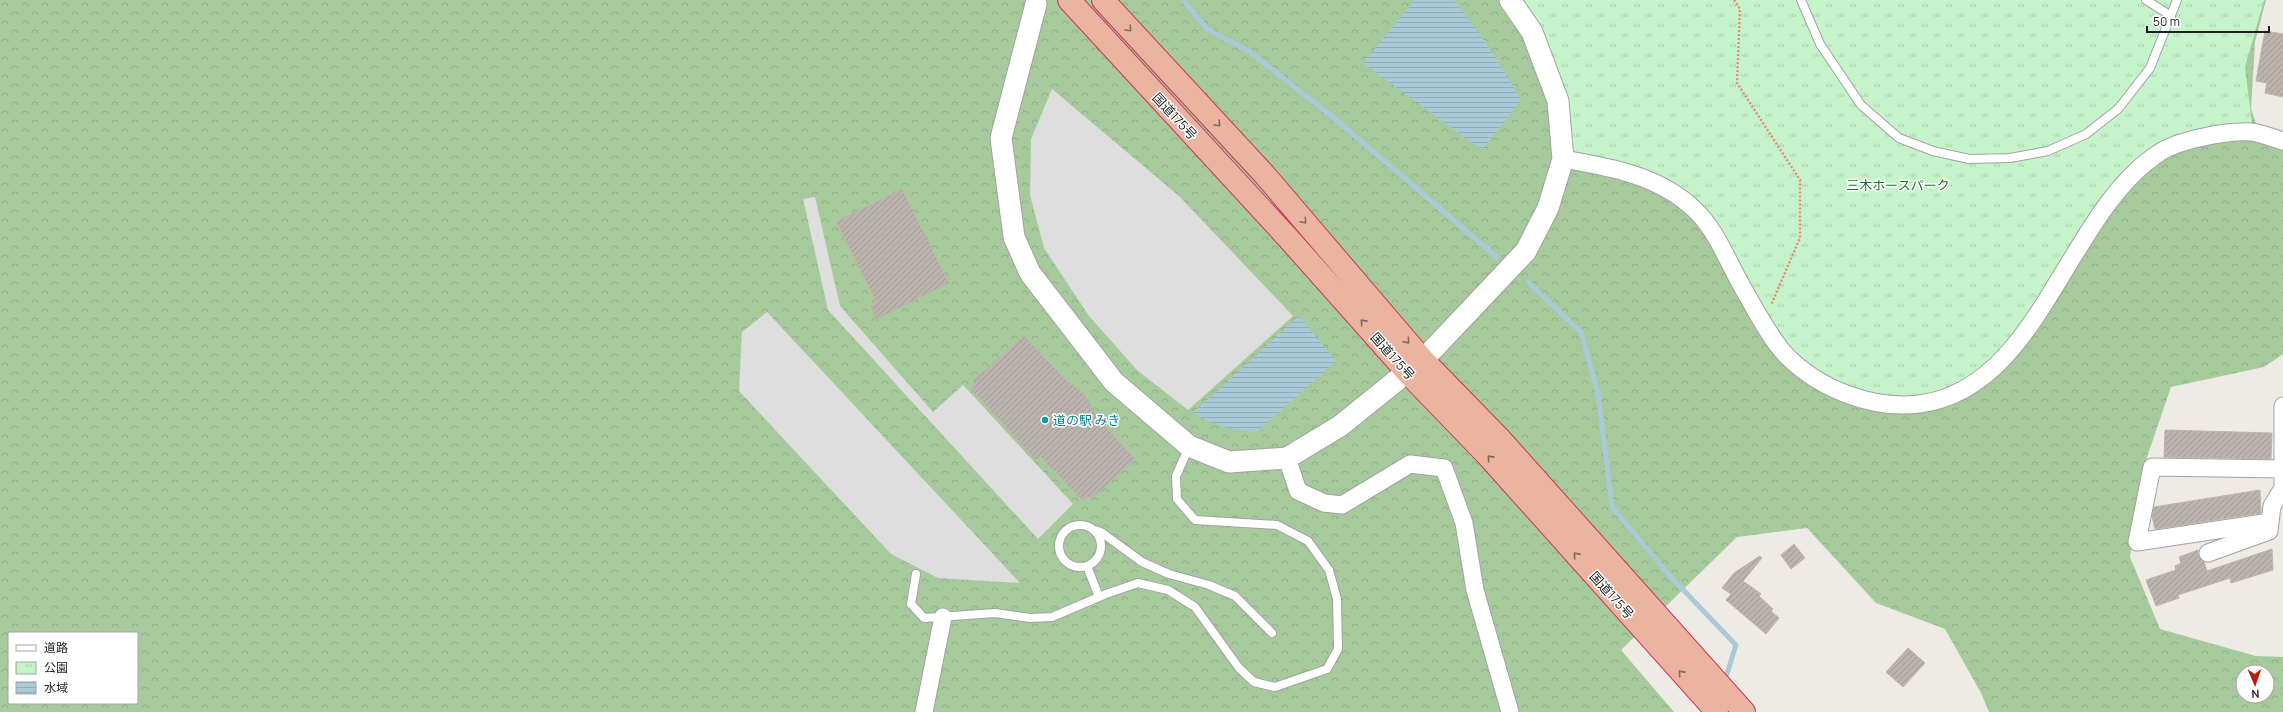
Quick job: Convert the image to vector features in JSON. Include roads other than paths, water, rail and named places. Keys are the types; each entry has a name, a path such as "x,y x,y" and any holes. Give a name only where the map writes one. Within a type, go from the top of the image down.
{"highway":[{"name":"国道175号","path":"1069,0 1288,238 1415,366 1501,440 1744,712"},
{"name":"国道175号","path":"1103,0 1264,174 1487,455 1707,704 1717,712"}],"street":[{"path":"1036,4 1001,138 1014,237 1030,273 1114,382 1189,446 1229,462 1287,458 1340,426 1415,366 1526,251 1548,208 1563,159 1558,101 1532,32 1510,0"},
{"path":"1563,159 1623,170 1666,188 1695,209 1714,235 1761,317 1785,354 1811,374 1850,397 1885,405 1920,404 1957,393 1992,371 2015,346 2108,203 2133,172 2161,151 2186,141 2224,132 2253,132 2283,141"},
{"path":"2208,553 2269,531 2272,506 2282,496 2283,488 2283,406"},
{"path":"1287,458 1289,469 1298,491 1324,503 1342,505 1410,464 1444,468 1464,523 1475,590 1510,712"},
{"path":"2270,522 2137,542 2152,467 2282,469"},
{"path":"924,712 943,617"}],"lane":[{"path":"1801,0 1820,44 1861,105 1899,138 1933,151 1969,158 2010,158 2048,151 2086,134 2118,110 2150,68 2177,0"},
{"path":"2146,0 2171,16"},
{"path":"916,574 912,604 924,618 995,613 1030,618 1052,617 1099,597 1138,583 1168,590 1194,607 1239,668 1254,682 1275,687 1327,669 1338,649 1337,599 1329,570 1308,541 1277,525 1195,520 1177,498 1176,476 1189,446"},
{"path":"1095,530 1099,536 1101,550 1094,563 1087,566 1074,566 1063,559 1059,546 1060,540 1068,529 1074,526 1082,525 1101,532 1142,562 1169,574 1209,585 1235,596 1272,633"},
{"path":"1087,566 1099,597"}],"water":[{"path":"1415,0 1454,0 1489,48 1521,100 1482,150 1363,63"},
{"path":"1299,316 1336,361 1257,432 1224,427 1193,413"}],"waterway":[{"path":"1183,0 1207,29 1250,52 1334,118 1497,257"},
{"path":"1528,282 1581,332 1598,393 1612,507 1670,576 1736,645 1725,680"}],"place":[{"name":"道の駅 みき","path":"1045,420"}],"park label":[{"name":"三木ホースパーク","path":"1898,185"}]}
